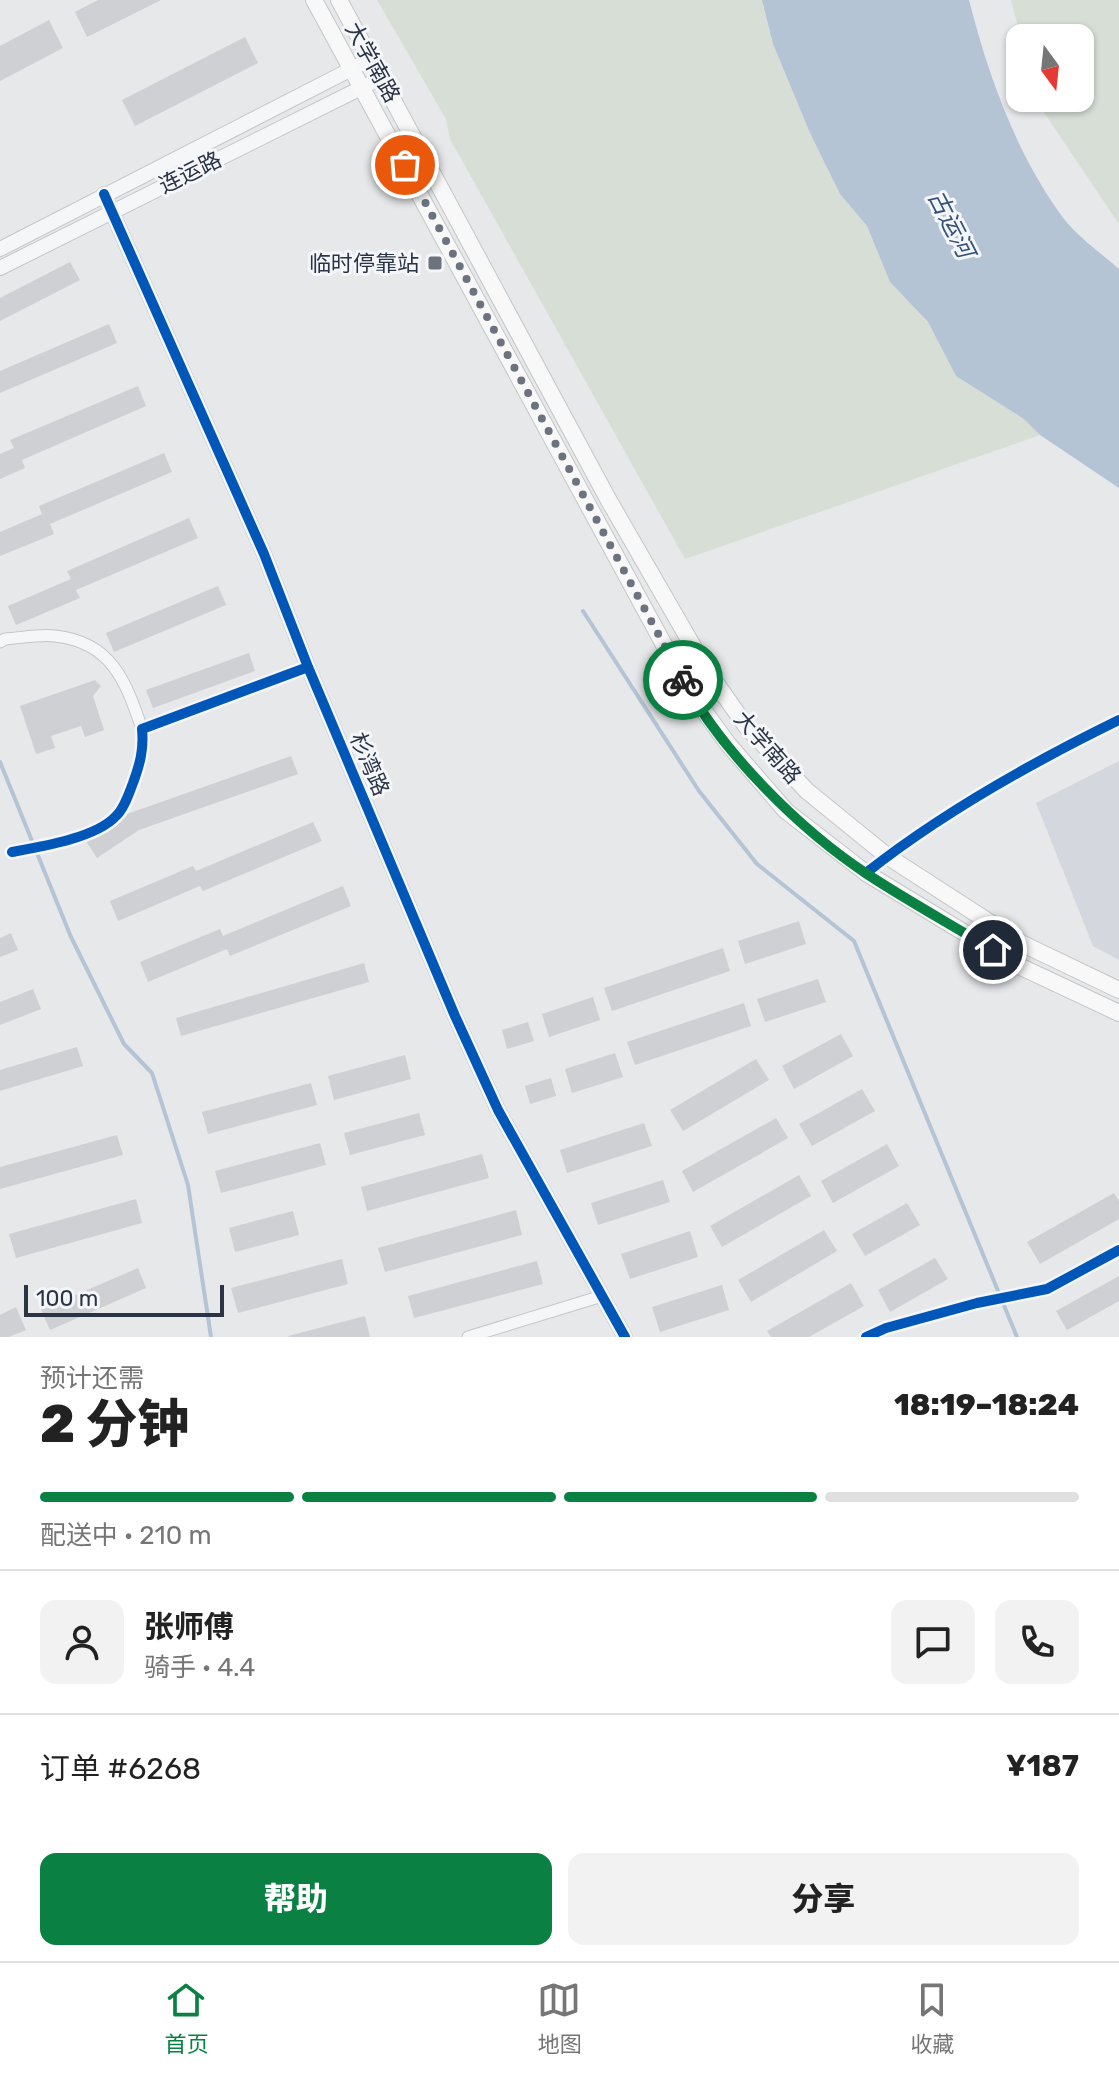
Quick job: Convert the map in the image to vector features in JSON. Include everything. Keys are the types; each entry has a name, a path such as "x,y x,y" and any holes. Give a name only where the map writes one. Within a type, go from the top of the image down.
{"main road":[{"name":"大学南路","path":"314,0 688,689 728,744 786,811 866,873 1019,966 1119,1013"},
{"name":"大学南路","path":"339,0 608,499 706,669 746,726 807,791 887,856 1023,944 1119,990"}],"street":[{"name":"连运路","path":"0,249 371,59"},
{"name":"连运路","path":"0,268 381,78"},
{"name":"杉湾路","path":"104,194 264,554 308,667 455,1016 498,1110 625,1337"},
{"path":"0,642 5,639 56,636 97,648 118,671 132,698 144,747 140,764 116,817 63,843 12,852"},
{"path":"142,729 308,667"},
{"path":"866,873 887,856 1012,775 1119,720"},
{"path":"866,1337 886,1328 961,1307 1047,1289 1119,1250"},
{"path":"468,1337 602,1296"}],"shaded area":[{"path":"377,0 762,0 773,44 810,133 840,194 867,226 890,282 928,322 956,376 1024,419 1040,435 685,559 450,139 446,119"},
{"path":"1011,0 1119,0 1119,224 1044,112 1094,112 1094,24 1017,24"},
{"path":"1119,761 1119,960 1093,946 1036,803"}],"water":[{"name":"古运河","path":"762,0 969,0 995,86 1032,169 1070,226 1119,269 1119,488 1040,435 1024,419 956,376 928,322 890,282 867,226 840,194 810,133 773,44"}],"building":[{"path":"98,0 161,0 87,37 75,12"},
{"path":"49,20 63,48 0,81 0,46"},
{"path":"245,37 258,63 135,126 122,100"},
{"path":"70,262 80,280 0,321 0,298"},
{"path":"109,324 117,343 0,393 0,371"},
{"path":"138,386 146,406 22,460 25,468 0,479 0,454 14,448 10,440"},
{"path":"164,453 172,472 50,524 54,534 0,556 0,532 42,514 39,506"},
{"path":"189,518 198,538 76,590 80,598 16,625 8,606 71,579 67,571"},
{"path":"218,586 226,605 114,652 106,633"},
{"path":"249,653 255,671 153,708 146,690"},
{"path":"95,680 101,686 93,696 104,730 85,737 81,726 51,736 55,748 36,754 20,706"},
{"path":"291,756 298,774 139,830 97,858 86,841 127,814"},
{"path":"313,822 322,841 203,891 200,886 118,921 110,901 193,866 196,871"},
{"path":"343,886 351,906 230,956 227,949 148,982 140,962 220,929 223,936"},
{"path":"799,921 806,944 745,964 738,941"},
{"path":"11,933 18,950 0,957 0,938"},
{"path":"723,948 730,971 612,1011 604,988"},
{"path":"364,963 369,982 181,1036 176,1018"},
{"path":"818,979 826,1002 765,1022 757,999"},
{"path":"33,989 41,1009 0,1025 0,1002"},
{"path":"593,997 600,1020 549,1037 542,1014"},
{"path":"744,1003 751,1026 635,1065 627,1042"},
{"path":"528,1022 534,1041 507,1049 502,1030"},
{"path":"841,1034 853,1056 794,1089 782,1066"},
{"path":"77,1047 83,1066 0,1091 0,1070"},
{"path":"615,1053 623,1077 572,1093 565,1069"},
{"path":"405,1055 411,1079 334,1100 328,1076"},
{"path":"756,1059 769,1080 683,1131 670,1110"},
{"path":"551,1078 556,1096 530,1104 525,1086"},
{"path":"311,1083 317,1105 208,1134 202,1112"},
{"path":"862,1089 875,1111 812,1146 799,1124"},
{"path":"419,1113 425,1135 350,1155 344,1133"},
{"path":"776,1118 788,1138 693,1192 682,1171"},
{"path":"644,1123 652,1146 567,1173 560,1150"},
{"path":"117,1135 123,1155 0,1189 0,1167"},
{"path":"320,1143 326,1165 221,1193 215,1171"},
{"path":"887,1144 899,1166 833,1203 821,1181"},
{"path":"482,1154 489,1178 367,1211 361,1187"},
{"path":"799,1175 811,1196 722,1247 710,1226"},
{"path":"663,1180 670,1202 598,1225 591,1203"},
{"path":"1114,1193 1119,1201 1119,1219 1040,1264 1027,1242"},
{"path":"136,1199 142,1223 16,1258 9,1234"},
{"path":"907,1203 920,1225 865,1256 852,1234"},
{"path":"516,1210 522,1235 385,1272 378,1248"},
{"path":"293,1211 299,1235 235,1252 229,1228"},
{"path":"824,1230 837,1251 751,1302 738,1280"},
{"path":"690,1231 698,1257 630,1279 621,1254"},
{"path":"935,1258 948,1279 890,1312 878,1290"},
{"path":"342,1259 348,1284 238,1313 231,1288"},
{"path":"537,1261 543,1284 414,1318 408,1296"},
{"path":"138,1268 146,1288 50,1330 41,1310"},
{"path":"1119,1276 1119,1301 1067,1330 1056,1311"},
{"path":"851,1283 864,1306 809,1337 771,1337 767,1331"},
{"path":"722,1285 729,1310 660,1332 652,1307"},
{"path":"16,1307 26,1330 0,1337 0,1315"},
{"path":"365,1316 370,1337 288,1336"}],"waterway":[{"path":"583,611 699,791 757,864 854,941 1017,1337"},
{"path":"0,762 71,937 124,1044 152,1073 188,1185 211,1337"}],"cycle path":[{"path":"104,194 264,554 308,667 455,1016 498,1110 625,1337"},
{"path":"12,852 82,836 116,816 126,801 138,769 142,729 308,667"},
{"path":"866,873 926,829 988,790 1119,720"},
{"path":"866,1337 886,1328 977,1303 1047,1289 1119,1250"}],"way so far":[{"path":"405,165 683,680"}],"place":[{"name":"临时停靠站","path":"435,263"}],"route":[{"path":"683,680 728,744 786,811 866,873 993,950"}]}
